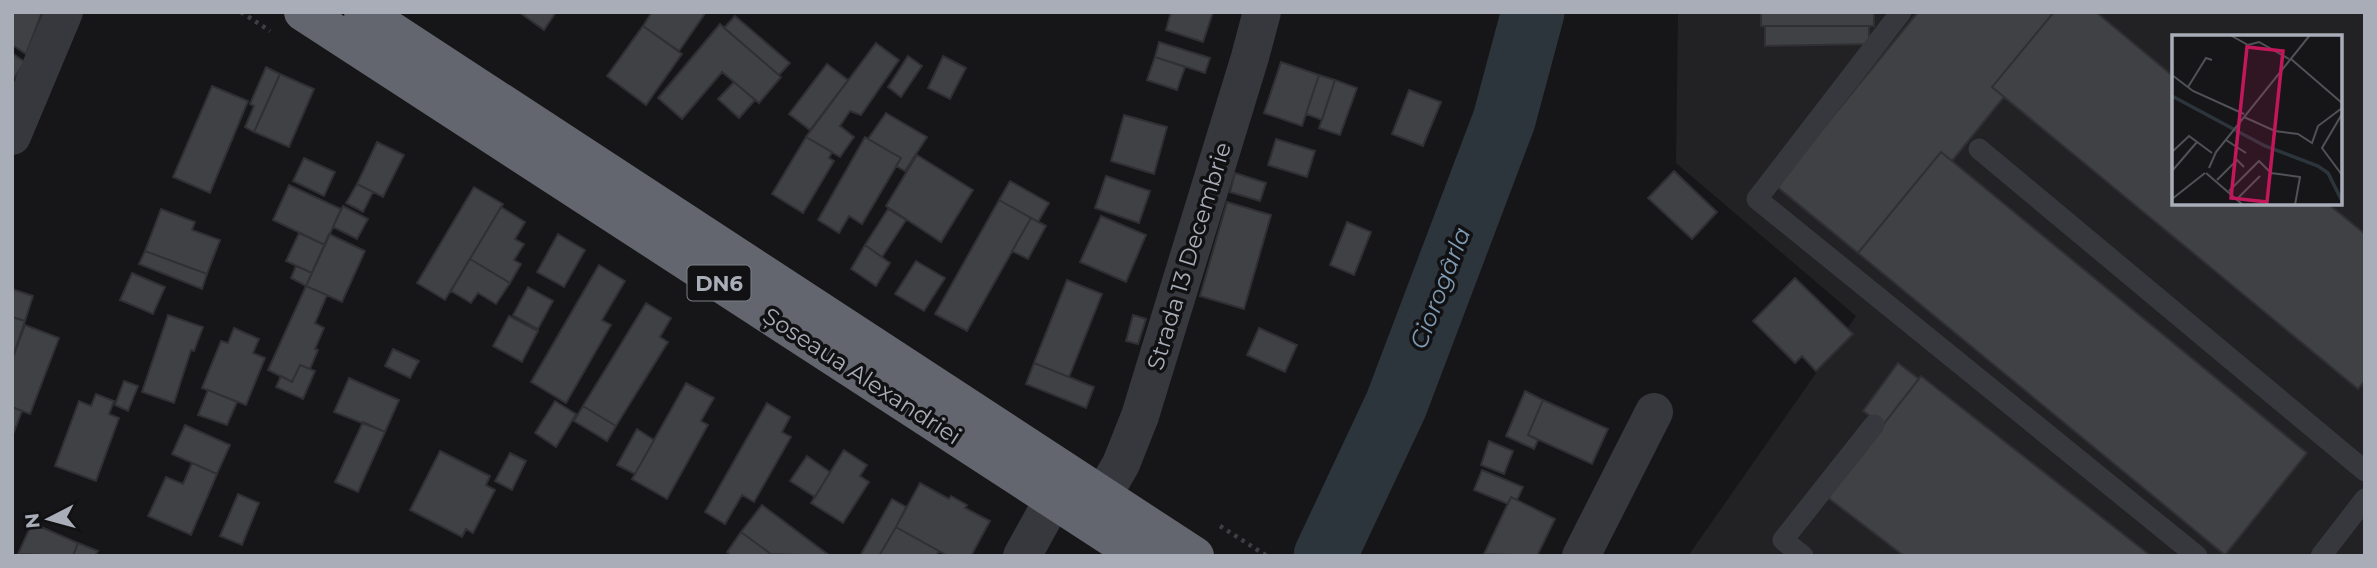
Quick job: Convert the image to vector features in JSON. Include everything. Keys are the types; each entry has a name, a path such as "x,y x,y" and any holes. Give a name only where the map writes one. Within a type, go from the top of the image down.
{"highway":[{"name":"Șoseaua Alexandriei","path":"303,12 1053,500 1141,544 1195,556"},
{"name":"Șoseaua Alexandriei","path":"363,12 1103,495 1141,544"}],"street":[{"path":"12,135 64,12"},
{"name":"Strada 13 Decembrie","path":"1103,495 1121,464 1140,416 1262,12"},
{"path":"1581,556 1654,412"},
{"path":"1022,556 1053,500"}],"lane":[{"path":"1901,12 1758,199 2197,556"},
{"path":"1979,149 2365,471"},
{"path":"1803,556 1783,540 1874,425"},
{"path":"2321,556 2365,499"}],"shaded area":[{"path":"1678,12 2365,12 2365,556 1688,556 1856,316 1676,163"}],"building":[{"path":"12,12 42,12 26,54 12,45"},
{"path":"519,12 556,12 544,30"},
{"path":"652,12 706,12 679,51 643,26"},
{"path":"1171,12 1213,12 1203,42 1166,30"},
{"path":"1761,12 1874,12 1874,26 1761,26"},
{"path":"1918,12 2054,12 1992,87 2004,97 1952,161 1941,152 1858,253 1776,186"},
{"path":"2054,12 2096,12 2172,75 2172,205 2329,205 2365,234 2365,381 2358,389 1992,87"},
{"path":"735,16 790,63 779,75 724,28"},
{"path":"720,24 781,77 759,103 722,72 682,119 658,98"},
{"path":"643,26 682,54 646,105 607,76"},
{"path":"1765,26 1869,26 1869,44 1765,46"},
{"path":"1159,42 1210,58 1205,73 1155,57"},
{"path":"876,43 899,60 861,115 850,111 840,126 854,137 840,157 806,137"},
{"path":"12,53 25,62 12,81"},
{"path":"908,56 922,66 901,97 888,87"},
{"path":"943,56 966,68 950,99 928,88"},
{"path":"1155,57 1185,67 1177,90 1147,80"},
{"path":"1281,62 1319,75 1302,126 1264,113"},
{"path":"827,64 848,80 810,130 789,114"},
{"path":"266,67 280,74 254,132 245,127 254,106 250,104"},
{"path":"280,74 314,89 289,147 254,132"},
{"path":"1319,75 1335,80 1322,120 1306,114"},
{"path":"1335,80 1357,88 1340,135 1319,128"},
{"path":"734,82 755,100 739,118 718,99"},
{"path":"212,86 248,101 210,193 173,177"},
{"path":"1409,90 1441,102 1423,146 1392,134"},
{"path":"886,113 927,137 905,171 896,166 901,158 868,139"},
{"path":"1124,115 1167,127 1154,174 1111,161"},
{"path":"806,137 832,152 829,158 834,161 803,213 772,194"},
{"path":"865,137 901,158 862,224 849,216 839,233 818,220"},
{"path":"1276,139 1315,151 1307,177 1268,165"},
{"path":"377,142 404,155 383,197 357,184"},
{"path":"1941,152 2307,453 2225,555 1858,253"},
{"path":"917,155 973,190 941,242 886,206"},
{"path":"304,158 335,172 324,196 293,181"},
{"path":"1674,171 1717,212 1692,239 1648,198"},
{"path":"1235,173 1266,183 1260,201 1230,192"},
{"path":"1106,176 1150,191 1139,223 1095,208"},
{"path":"1010,181 1049,203 1038,222 999,200"},
{"path":"357,184 373,192 363,212 346,203"},
{"path":"289,185 341,209 325,245 273,220"},
{"path":"474,187 503,204 445,300 417,283"},
{"path":"999,200 1031,218 967,331 935,314"},
{"path":"1227,202 1271,215 1244,309 1200,296"},
{"path":"343,206 368,219 357,239 333,227"},
{"path":"501,207 525,222 515,239 524,244 514,260 521,264 510,283 470,259"},
{"path":"161,209 195,222 192,230 220,240 207,274 145,251"},
{"path":"888,209 906,220 882,257 865,245"},
{"path":"1101,216 1146,235 1126,282 1080,262"},
{"path":"1031,218 1046,226 1028,259 1012,251"},
{"path":"1347,222 1371,232 1354,275 1330,265"},
{"path":"299,233 325,245 312,273 286,261"},
{"path":"329,234 365,251 342,302 306,286"},
{"path":"558,234 585,250 564,287 537,272"},
{"path":"865,245 890,263 876,286 851,269"},
{"path":"145,251 207,274 202,289 139,264"},
{"path":"470,259 510,283 496,304 478,293 471,303 451,291"},
{"path":"916,261 945,278 924,311 895,294"},
{"path":"599,265 625,281 602,320 611,325 566,403 531,382"},
{"path":"296,266 312,273 306,286 291,278"},
{"path":"132,273 165,287 153,314 120,300"},
{"path":"1795,278 1853,334 1816,371 1802,356 1795,363 1753,321"},
{"path":"1067,280 1102,294 1069,377 1034,363"},
{"path":"306,286 327,295 315,323 324,328 310,369 300,365 292,382 268,370"},
{"path":"528,287 553,301 538,329 513,315"},
{"path":"12,289 33,296 25,321 12,317"},
{"path":"646,303 671,318 660,337 668,342 616,426 583,406"},
{"path":"168,315 203,327 194,351 191,350 174,403 142,392"},
{"path":"1133,315 1146,319 1138,344 1126,341"},
{"path":"509,316 538,331 522,362 493,346"},
{"path":"12,317 25,321 13,356 12,356"},
{"path":"25,325 59,338 30,414 12,407 12,360"},
{"path":"234,328 259,339 253,353 265,358 246,405 202,388 221,341 228,343"},
{"path":"1259,328 1297,345 1285,372 1247,355"},
{"path":"393,349 419,361 410,378 385,366"},
{"path":"1034,363 1094,387 1086,408 1026,384"},
{"path":"1898,363 1919,379 1883,425 1863,411"},
{"path":"300,365 315,371 303,399 276,387 281,376 292,382"},
{"path":"1921,376 2151,556 1904,556 1827,497"},
{"path":"349,378 399,400 385,432 334,412"},
{"path":"124,381 138,386 128,411 115,405"},
{"path":"686,383 714,398 701,421 708,425 667,499 632,479"},
{"path":"208,390 237,402 227,425 198,415"},
{"path":"1525,391 1543,400 1528,435 1538,440 1534,449 1506,436"},
{"path":"96,394 114,401 109,414 119,418 96,481 55,466 79,401 91,406"},
{"path":"1543,400 1608,429 1592,464 1528,435"},
{"path":"555,401 576,414 556,447 535,433"},
{"path":"767,403 790,417 782,432 791,437 754,502 742,495 725,524 705,512"},
{"path":"583,406 616,426 607,441 574,421"},
{"path":"12,407 22,411 12,437"},
{"path":"363,422 385,432 358,492 335,482"},
{"path":"185,425 230,445 217,474 172,454"},
{"path":"637,429 654,440 635,474 617,465"},
{"path":"1489,441 1513,451 1504,474 1481,465"},
{"path":"844,450 867,465 860,476 869,482 843,523 811,503"},
{"path":"440,451 490,476 486,485 495,490 473,533 466,529 462,537 410,510"},
{"path":"510,453 526,461 512,490 495,481"},
{"path":"807,456 830,472 815,497 790,481"},
{"path":"192,463 217,474 191,535 148,516 166,477 183,484"},
{"path":"1482,470 1523,487 1517,500 1511,497 1508,504 1474,490"},
{"path":"920,483 949,499 951,496 967,505 965,508 990,521 971,556 948,556 896,527"},
{"path":"238,494 259,503 242,545 220,536"},
{"path":"1511,497 1555,519 1537,556 1484,554"},
{"path":"892,499 906,507 896,527 879,556 860,556"},
{"path":"762,505 830,556 771,554 741,532"},
{"path":"32,523 78,543 73,556 18,554"},
{"path":"896,527 939,551 936,556 879,556"},
{"path":"741,532 771,554 770,556 732,556 727,552"},
{"path":"78,543 98,551 96,554 99,556 73,556"}],"waterway":[{"name":"Ciorogârla","path":"1325,556 1396,405 1504,120 1533,12"}]}
